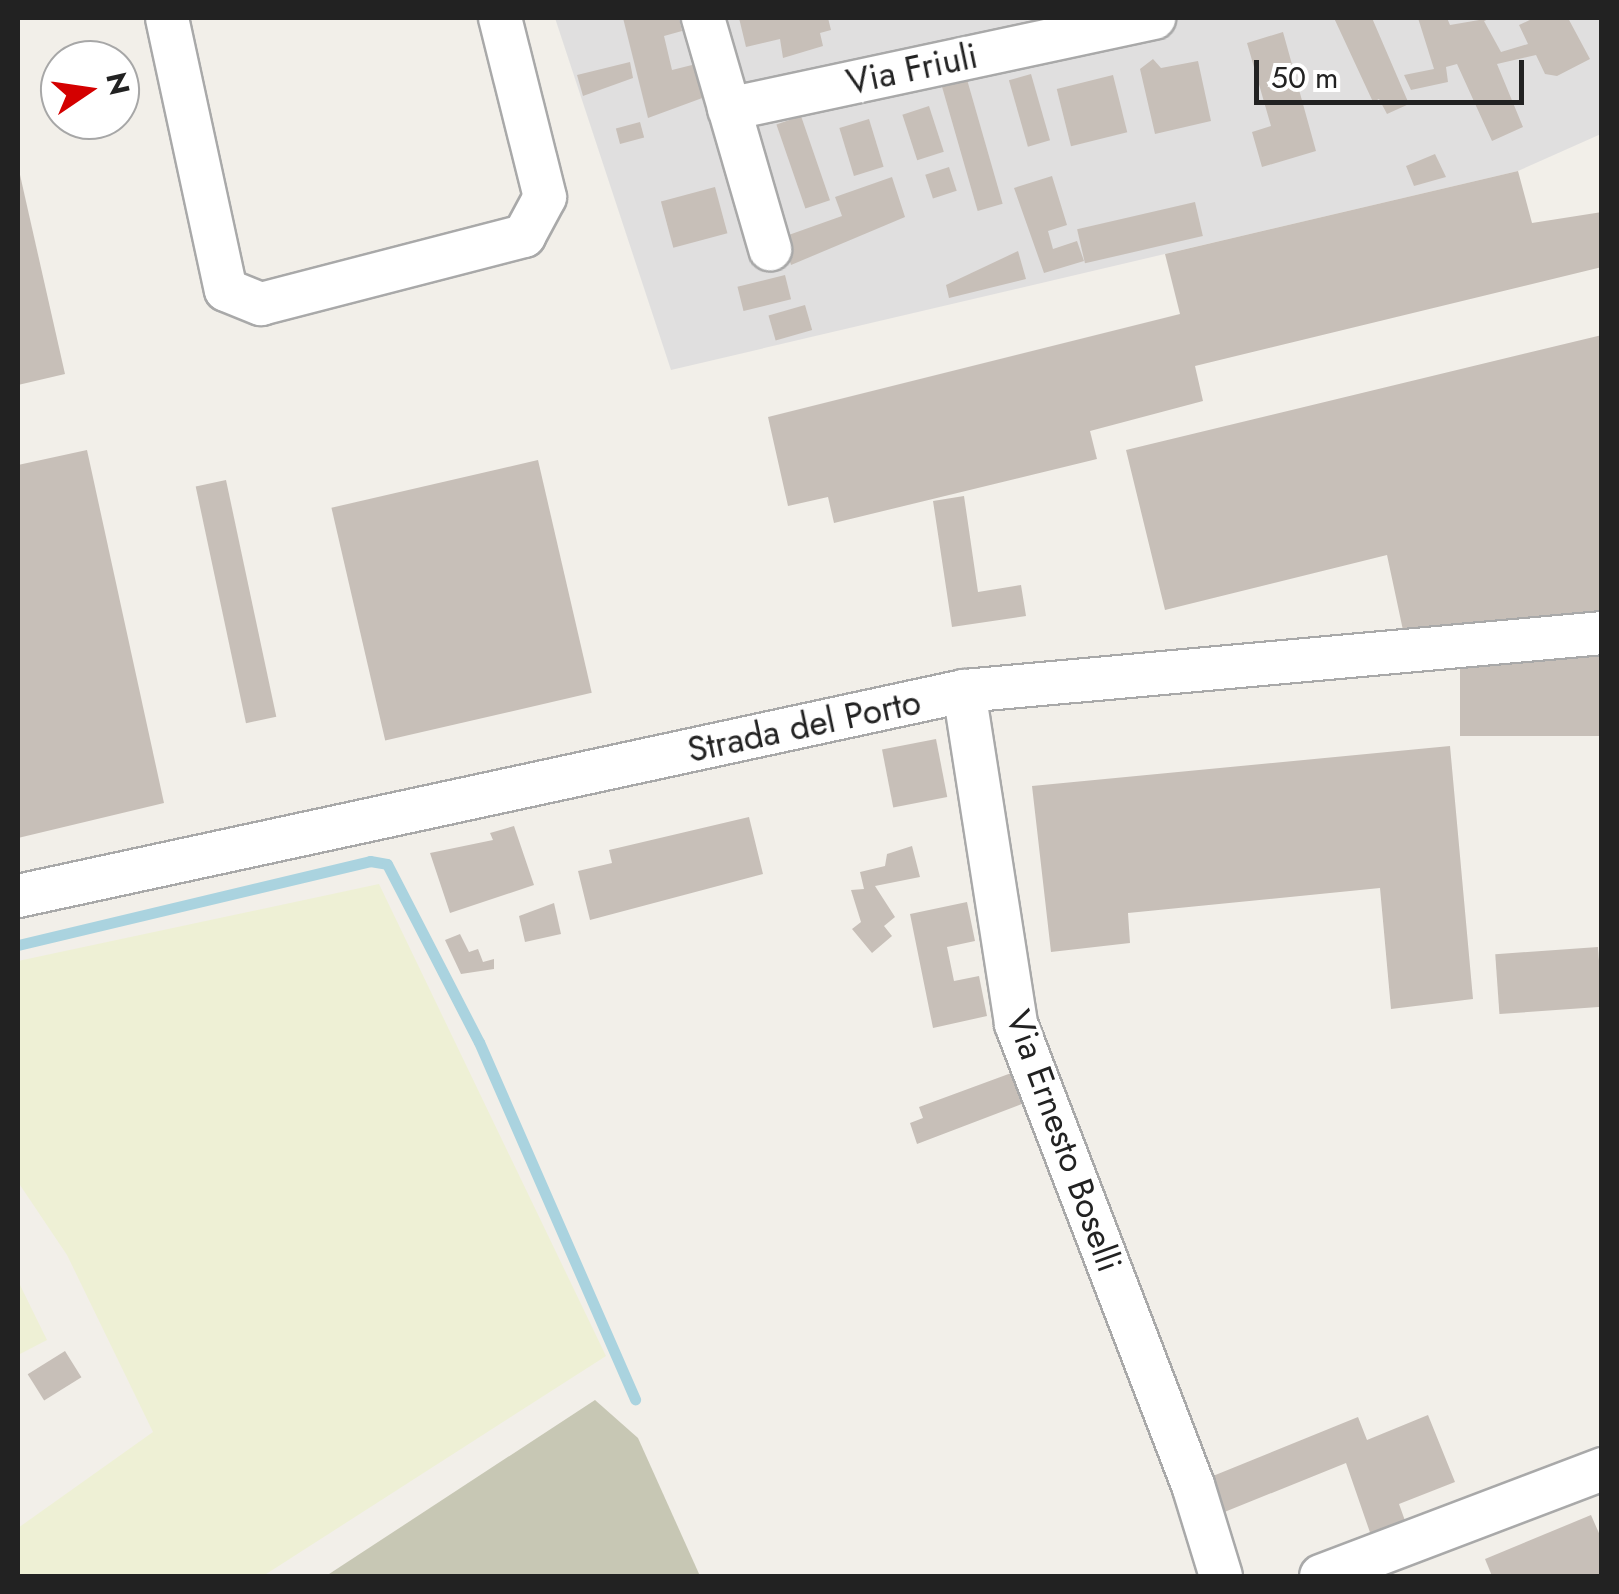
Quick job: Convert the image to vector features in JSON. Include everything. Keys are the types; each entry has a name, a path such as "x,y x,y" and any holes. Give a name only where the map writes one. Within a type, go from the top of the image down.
{"street":[{"path":"166,18 226,290 261,304 524,236 545,197 500,18"},
{"path":"703,18 770,250"},
{"name":"Via Friuli","path":"729,108 1154,18"},
{"name":"Strada del Porto","path":"18,896 964,691 1602,632"},
{"name":"Via Ernesto Boselli","path":"964,691 1016,1024 1193,1486 1221,1576"},
{"path":"1321,1576 1602,1469"}],"shaded area":[{"path":"555,18 1601,18 1601,134 1518,171 671,370"},
{"path":"379,884 606,1356 263,1576 18,1576 18,1528 153,1432 67,1255 18,1182 18,961"},
{"path":"18,1281 47,1340 18,1355"},
{"path":"595,1400 638,1438 700,1576 326,1576"}],"building":[{"path":"623,18 679,18 682,31 664,36 672,70 696,64 705,97 648,118"},
{"path":"739,18 828,18 831,30 820,33 823,46 783,58 780,39 746,47"},
{"path":"1334,18 1372,18 1409,104 1387,114 1379,99 1373,102"},
{"path":"1418,18 1447,18 1450,25 1491,18 1484,21 1501,52 1528,44 1519,25 1534,18 1568,18 1590,59 1557,76 1545,74 1536,55 1497,64 1523,127 1492,141 1457,64 1446,67 1448,82 1411,90 1404,75 1434,69"},
{"path":"1283,32 1316,151 1262,167 1252,132 1271,126 1247,43"},
{"path":"1153,59 1161,68 1198,61 1211,121 1155,134 1140,69"},
{"path":"630,62 633,78 583,96 577,75"},
{"path":"1031,74 1050,140 1028,147 1009,80"},
{"path":"1113,75 1127,132 1071,146 1057,89"},
{"path":"966,76 1003,204 978,211 941,83"},
{"path":"929,106 944,152 917,160 902,115"},
{"path":"801,116 830,200 805,209 776,124"},
{"path":"869,119 884,167 854,176 839,128"},
{"path":"640,122 644,137 620,144 616,128"},
{"path":"1435,154 1446,177 1414,186 1406,166"},
{"path":"18,166 65,374 18,385"},
{"path":"949,167 957,191 933,199 925,175"},
{"path":"1518,171 1532,223 1602,212 1602,267 1195,366 1203,401 1090,431 1097,459 834,523 828,497 788,506 768,417 1180,314 1165,254"},
{"path":"1052,176 1067,225 1048,231 1053,249 1077,241 1084,261 1044,273 1014,188"},
{"path":"892,177 905,217 791,265 783,237 842,216 835,197"},
{"path":"715,187 727,233 673,248 661,201"},
{"path":"1195,202 1203,236 1085,263 1077,229"},
{"path":"1018,251 1026,279 949,298 946,285"},
{"path":"785,275 791,299 744,311 737,287"},
{"path":"805,305 812,330 776,340 768,315"},
{"path":"1602,335 1602,619 1404,635 1387,555 1165,610 1126,450"},
{"path":"87,450 164,803 18,838 18,465"},
{"path":"538,460 592,693 385,741 331,508"},
{"path":"226,480 276,717 246,723 196,486"},
{"path":"964,496 978,592 1021,585 1026,616 952,627 933,501"},
{"path":"1460,651 1602,651 1602,736 1460,736"},
{"path":"936,739 947,797 893,807 882,749"},
{"path":"1450,746 1473,999 1391,1009 1380,888 1128,913 1130,943 1051,952 1032,786"},
{"path":"749,817 763,874 590,920 578,871 612,863 609,850"},
{"path":"514,826 534,885 450,913 430,853 493,840 490,833"},
{"path":"912,846 920,877 875,886 895,917 884,926 892,936 872,953 852,929 861,922 851,890 864,889 860,872 885,866 887,854"},
{"path":"967,902 975,941 947,947 954,981 979,976 987,1016 933,1028 910,914"},
{"path":"554,903 561,934 525,942 519,916"},
{"path":"460,934 469,952 478,949 483,962 494,959 494,969 461,974 445,940"},
{"path":"1598,947 1602,1007 1499,1014 1495,954"},
{"path":"1014,1072 1027,1102 917,1144 910,1123 923,1118 919,1107"},
{"path":"65,1351 81,1377 44,1401 28,1374"},
{"path":"1428,1415 1455,1482 1399,1504 1408,1529 1374,1544 1346,1463 1222,1513 1208,1478 1358,1417 1367,1440"},
{"path":"1591,1515 1602,1540 1602,1576 1492,1576 1485,1559"}],"waterway":[{"path":"18,945 370,861 387,864 479,1042 635,1399"}]}
